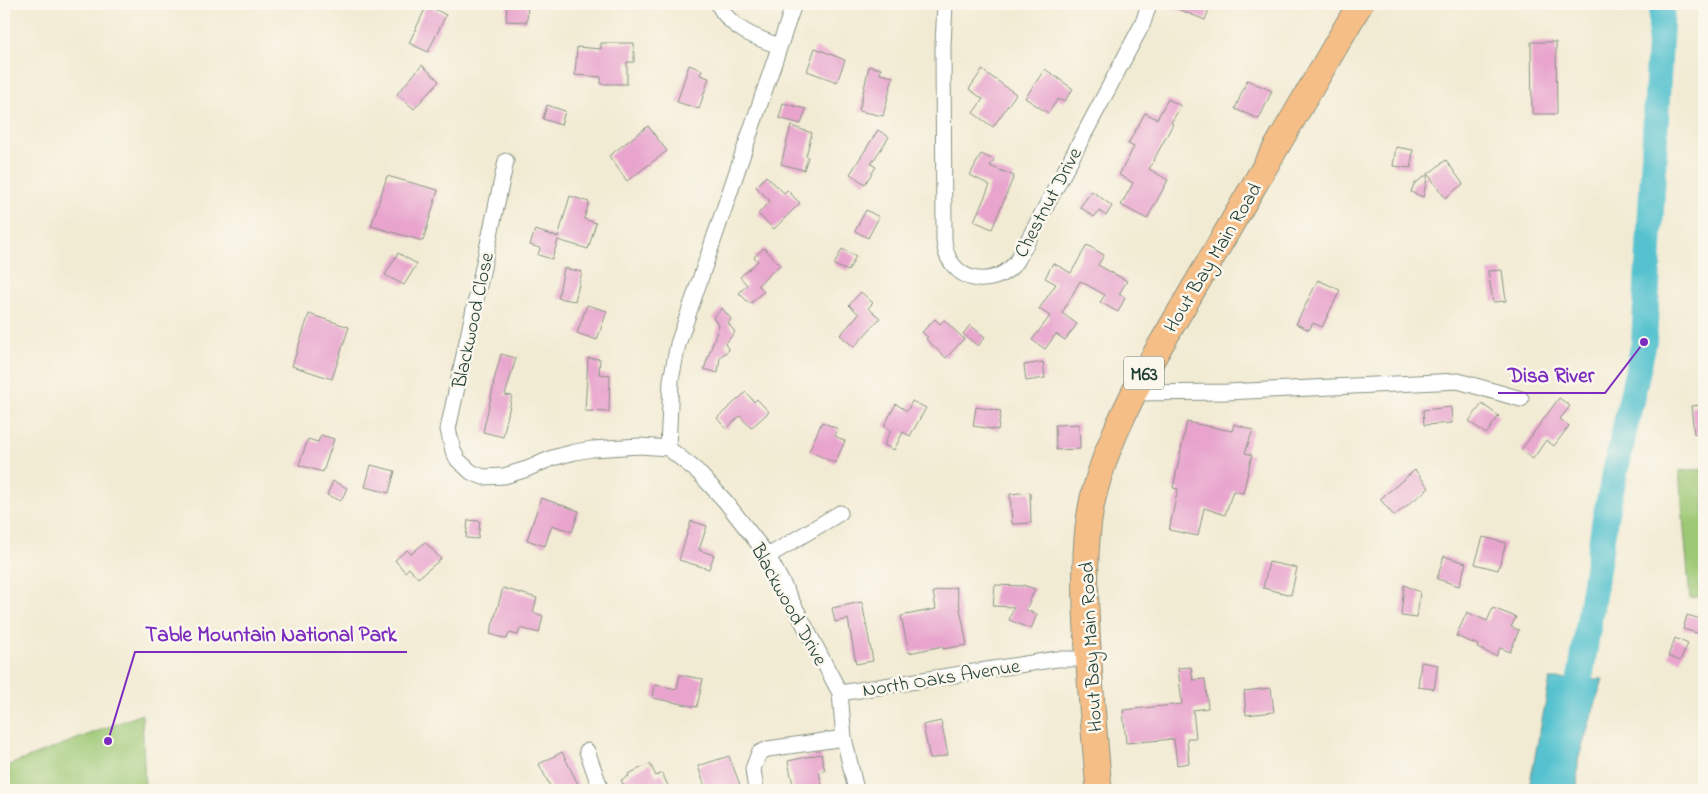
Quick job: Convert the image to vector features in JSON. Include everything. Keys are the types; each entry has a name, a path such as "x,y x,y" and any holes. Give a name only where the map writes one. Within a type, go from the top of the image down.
{"main road":[{"name":"Hout Bay Main Road","path":"1099,790 1087,659 1085,559 1093,500 1100,472 1116,428 1133,394 1182,306 1360,4"}],"street":[{"path":"718,4 739,29 779,46"},
{"path":"668,448 671,380 678,344 794,4"},
{"name":"Chestnut Drive","path":"945,4 942,73 944,240 946,252 955,268 962,274 972,278 986,280 1000,276 1011,269 1017,261 1143,23 1149,4"},
{"name":"Blackwood Close","path":"506,161 448,429 452,451 458,460 471,472 490,478 504,476 563,454 592,449 640,446 668,448"},
{"path":"1133,394 1227,392 1458,381 1521,399"},
{"name":"Blackwood Drive","path":"668,448 711,484 768,556 840,693"},
{"path":"768,556 840,513"},
{"name":"North Oaks Avenue","path":"856,790 844,738 840,693 1057,659 1087,659"},
{"path":"756,790 753,768 759,753 768,749 844,738"},
{"path":"587,751 601,790"}],"green space":[{"path":"1704,469 1704,596 1690,598 1679,471"},
{"path":"142,714 145,790 4,790 4,767"}],"water":[{"path":"1550,679 1603,679 1578,760 1577,790 1523,790 1530,782"}],"building":[{"path":"507,4 528,4 527,22 506,21"},
{"path":"1165,4 1211,4 1205,20"},
{"path":"427,5 446,15 428,52 409,43"},
{"path":"1531,42 1556,42 1557,114 1532,114"},
{"path":"601,43 634,43 634,62 627,62 627,84 601,84 601,77 575,75 577,47 601,49"},
{"path":"815,48 845,60 837,82 807,71"},
{"path":"422,65 439,81 414,109 397,94"},
{"path":"689,65 702,70 700,75 709,78 699,109 677,102"},
{"path":"869,66 881,69 880,74 893,77 883,116 859,111"},
{"path":"1045,69 1073,89 1064,102 1058,99 1048,113 1025,98"},
{"path":"982,70 1016,94 993,127 973,113 983,99 969,89"},
{"path":"1247,80 1272,91 1259,119 1235,109"},
{"path":"1168,99 1181,106 1149,169 1168,180 1147,219 1121,205 1133,183 1119,175 1134,147 1128,144 1145,113 1157,119"},
{"path":"783,103 806,109 801,124 779,118"},
{"path":"547,105 565,111 561,125 543,119"},
{"path":"648,126 667,151 627,181 609,156"},
{"path":"791,126 812,133 804,170 781,164"},
{"path":"878,130 889,137 871,164 876,167 865,184 850,174"},
{"path":"1396,147 1413,150 1411,168 1393,166"},
{"path":"981,154 994,160 990,166 1014,176 992,229 974,221 990,185 970,175"},
{"path":"1446,160 1463,184 1445,198 1428,174"},
{"path":"1428,174 1423,197 1411,192 1414,184"},
{"path":"387,176 438,190 423,241 371,226"},
{"path":"766,176 784,193 787,190 800,203 774,229 758,214 770,201 756,187"},
{"path":"1092,191 1112,206 1106,216 1099,211 1094,217 1080,207"},
{"path":"570,196 589,202 584,219 596,223 588,249 558,240 552,259 538,255 540,248 530,245 535,230 558,237"},
{"path":"866,210 879,217 868,238 855,231"},
{"path":"1087,245 1104,255 1098,265 1127,281 1119,294 1125,298 1118,312 1100,302 1105,295 1080,281 1062,313 1077,324 1065,340 1056,334 1045,349 1032,340 1050,316 1039,309 1056,284 1045,278 1053,263 1071,273"},
{"path":"764,248 780,265 758,285 764,291 750,304 739,293 747,285 740,277 758,261 754,257"},
{"path":"842,249 856,256 848,271 834,265"},
{"path":"398,253 417,264 404,285 385,275"},
{"path":"564,268 582,272 575,301 558,298"},
{"path":"1502,270 1506,301 1493,302 1488,271"},
{"path":"1318,280 1340,290 1322,327 1313,323 1309,330 1296,324"},
{"path":"861,292 873,303 868,308 880,318 854,347 840,335 859,314 849,305"},
{"path":"587,305 607,311 597,340 577,333"},
{"path":"722,308 731,319 728,323 735,332 725,344 729,350 720,357 718,373 704,369 719,325 713,318"},
{"path":"309,314 349,327 332,379 292,366"},
{"path":"935,319 940,324 944,320 964,339 946,358 926,339 928,337 922,332"},
{"path":"970,325 985,337 978,346 963,334"},
{"path":"501,354 516,358 505,395 512,396 503,437 483,432"},
{"path":"588,358 600,359 599,374 610,375 609,412 585,411"},
{"path":"1043,362 1045,378 1026,381 1024,365"},
{"path":"746,392 754,402 757,399 769,412 751,428 740,416 726,429 717,418"},
{"path":"1559,398 1570,406 1560,419 1569,426 1554,446 1546,440 1533,459 1521,450"},
{"path":"912,401 926,408 910,436 903,432 894,450 884,445 891,430 884,426 896,404 907,411"},
{"path":"1482,404 1499,416 1486,434 1469,421"},
{"path":"1702,405 1704,432 1694,434 1691,406"},
{"path":"976,407 1001,411 998,430 973,426"},
{"path":"1451,407 1452,423 1424,425 1423,410"},
{"path":"822,422 838,429 835,436 845,441 835,463 809,451"},
{"path":"1187,422 1232,431 1234,424 1253,430 1245,453 1252,455 1243,493 1233,491 1225,515 1204,508 1198,536 1169,530 1178,489 1173,488"},
{"path":"1079,424 1080,449 1056,450 1055,425"},
{"path":"321,435 334,439 323,472 299,465 308,439 318,442"},
{"path":"371,465 395,471 389,493 365,487"},
{"path":"1415,470 1429,488 1394,516 1380,499"},
{"path":"333,481 347,488 341,501 327,495"},
{"path":"1030,492 1031,523 1012,524 1010,494"},
{"path":"541,498 579,511 572,532 552,525 545,546 527,540"},
{"path":"468,520 480,521 478,539 466,538"},
{"path":"691,521 707,526 699,550 714,555 709,569 679,560"},
{"path":"1483,537 1506,543 1498,570 1475,564"},
{"path":"425,542 441,559 418,578 409,568 405,572 395,560 407,550 411,554"},
{"path":"1444,556 1466,563 1459,586 1437,579"},
{"path":"1269,562 1297,568 1291,595 1263,588"},
{"path":"995,585 1023,585 1035,589 1026,610 1037,614 1031,629 1009,620 1014,607 993,606"},
{"path":"1404,585 1420,592 1417,618 1401,616"},
{"path":"956,587 967,645 943,649 943,646 909,653 901,616 936,609 933,592"},
{"path":"503,588 537,598 533,612 543,616 539,633 520,628 518,635 509,633 507,639 490,634"},
{"path":"862,602 873,661 856,664 848,619 835,622 832,608"},
{"path":"1493,608 1516,617 1511,627 1519,630 1510,652 1500,648 1496,656 1477,648 1478,645 1456,636 1467,612 1487,621"},
{"path":"1687,615 1704,620 1704,635 1683,629"},
{"path":"1675,638 1688,644 1680,661 1668,656"},
{"path":"1421,662 1438,665 1434,689 1418,687"},
{"path":"1191,667 1193,680 1205,679 1208,708 1193,710 1196,738 1187,738 1189,763 1177,765 1174,739 1126,743 1123,710 1182,704 1178,668"},
{"path":"680,675 703,679 697,707 653,698 655,685 677,689"},
{"path":"1271,688 1274,712 1246,715 1244,691"},
{"path":"941,721 948,755 930,759 923,725"},
{"path":"562,752 581,790 552,790 539,764"},
{"path":"821,754 825,771 819,772 823,790 794,790 788,761"},
{"path":"729,756 742,790 706,790 698,766"},
{"path":"650,764 656,776 662,773 670,790 626,790 621,780 629,776 628,774"}],"waterway":[{"path":"1572,712 1580,679 1605,518 1644,342 1662,4"}],"place":[{"name":"Disa River","path":"1644,342"},
{"name":"Table Mountain National Park","path":"108,741"}]}
